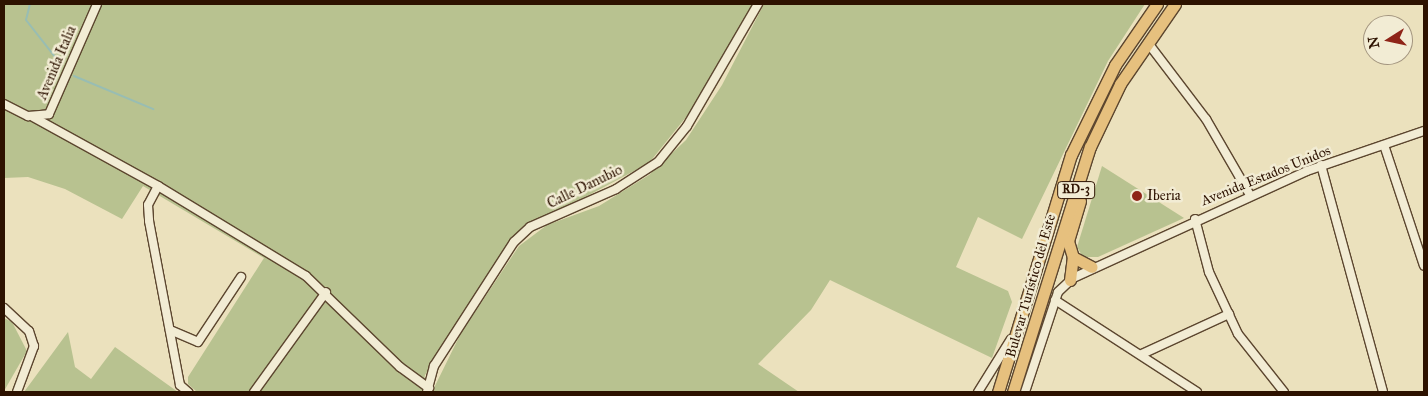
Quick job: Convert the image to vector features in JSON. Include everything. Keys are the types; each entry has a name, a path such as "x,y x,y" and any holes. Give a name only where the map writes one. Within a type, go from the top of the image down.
{"highway":[{"name":"Bulevar Turístico del Este","path":"998,392 1081,133 1115,65 1157,4"},
{"name":"Bulevar Turístico del Este","path":"1013,392 1090,147 1128,73 1174,4"},
{"path":"1070,280 1073,257 1068,241 1096,148 1128,73"},
{"path":"1073,257 1092,266"}],"street":[{"name":"Avenida Italia","path":"4,104 33,117 49,114 97,4"},
{"name":"Calle Danubio","path":"428,390 434,366 514,242 530,227 616,189 658,162 687,126 758,4"},
{"path":"1148,42 1206,119 1250,195"},
{"path":"33,117 158,186 326,292 400,367 428,390"},
{"name":"Avenida Estados Unidos","path":"1025,392 1055,300 1070,280 1092,266 1194,219 1321,165 1424,131"},
{"path":"1384,145 1424,266"},
{"path":"1321,165 1383,392"},
{"path":"158,186 148,205 180,385 188,392"},
{"path":"1194,219 1204,259 1238,334 1284,392"},
{"path":"170,330 198,342 241,277"},
{"path":"254,392 326,292"},
{"path":"1055,300 1142,354 1197,392"},
{"path":"4,308 29,331 34,346 17,392"},
{"path":"1142,354 1229,314"},
{"path":"978,392 1022,320"}],"green space":[{"path":"4,4 753,4 695,106 649,163 516,234 425,375 422,392 197,392 188,384 188,377 264,258 143,186 122,219 65,189 28,177 4,178"},
{"path":"764,4 1145,4 1108,61 1022,239 978,217 956,267 1008,291 1012,302 992,358 830,280 811,310 758,364 799,392 432,392 461,333 519,246 547,225 599,206 649,175 686,140 722,85"},
{"path":"1102,166 1184,218 1098,257 1083,257 1077,247"},
{"path":"4,318 12,322 27,351 4,391"},
{"path":"68,332 75,367 91,379 115,347 178,392 24,392"}],"waterway":[{"path":"30,4 26,20 55,57"},
{"path":"74,76 153,109"}],"place":[{"name":"Iberia","path":"1137,196"}]}
